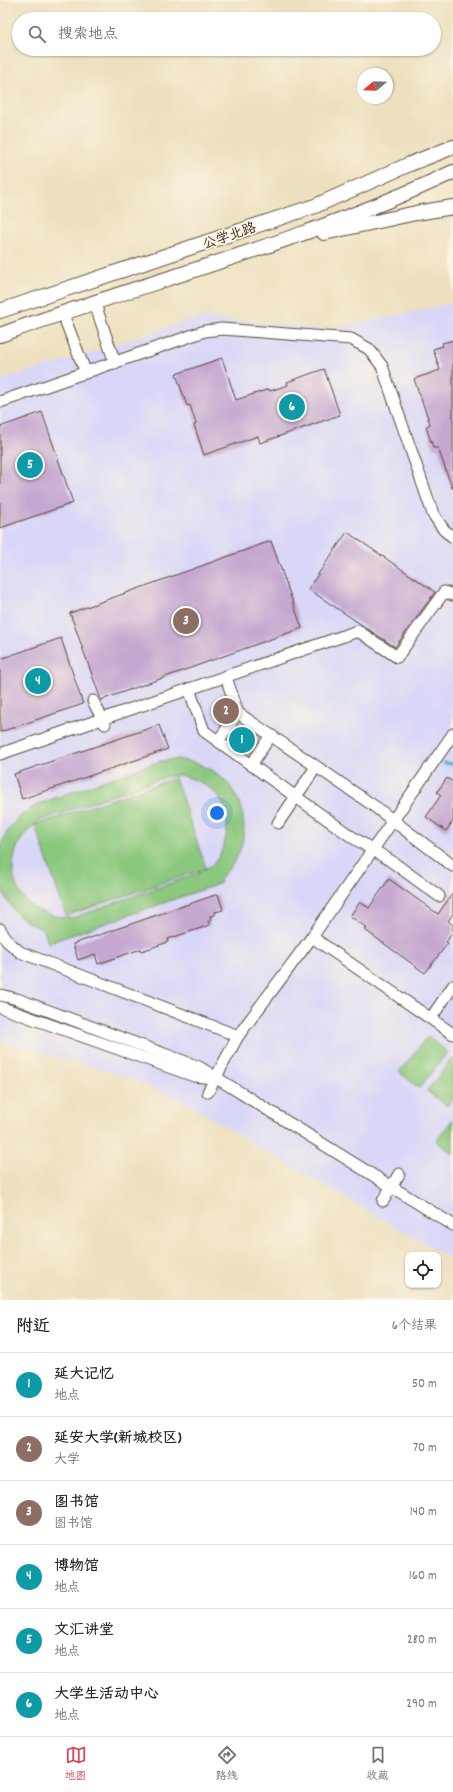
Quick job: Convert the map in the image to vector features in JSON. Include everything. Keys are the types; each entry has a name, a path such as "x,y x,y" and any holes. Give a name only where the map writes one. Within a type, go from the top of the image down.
{"main road":[{"path":"410,164 453,138"},
{"name":"公学北路","path":"0,311 315,206 410,164 453,147"},
{"name":"公学北路","path":"0,335 94,301 277,244 410,193 453,172"},
{"path":"277,244 416,213 453,207"}],"street":[{"path":"94,301 115,363"},
{"path":"62,312 86,373"},
{"path":"0,402 205,331 216,330 351,339 369,349 382,366 433,514 444,530 453,537"},
{"path":"0,754 104,721 189,689 358,631 397,657 444,592 453,595"},
{"path":"226,677 238,713 392,821 453,866"},
{"path":"189,689 204,731 439,896"},
{"path":"93,701 104,721"},
{"path":"218,741 238,713"},
{"path":"251,765 270,735"},
{"path":"208,1092 238,1036 312,937 452,736"},
{"path":"278,823 316,767"},
{"path":"0,929 6,940 20,952 238,1036"},
{"path":"312,937 453,1034"},
{"path":"430,1018 453,986"},
{"path":"0,995 17,999 199,1067 391,1188 453,1225"},
{"path":"0,1007 194,1076 215,1078"},
{"path":"383,1201 399,1174"}],"shaded area":[{"path":"453,303 453,1260 285,1163 191,1105 119,1074 0,1041 0,380 94,352 199,317 327,330"}],"green space":[{"path":"177,759 189,761 205,767 220,776 236,795 241,807 243,819 244,832 242,845 237,857 220,879 221,883 48,943 44,930 27,922 14,911 5,897 0,883 0,846 7,832 18,818 38,804 160,761","holes":["181,775 209,787 221,801 225,810 227,819 226,838 223,848 214,863 201,872 73,918 54,916 42,912 27,902 19,892 13,869 14,858 23,836 31,827 41,820 165,777"]},
{"path":"175,778 206,868 66,916 35,825"},
{"path":"428,1036 448,1052 419,1088 399,1072"},
{"path":"453,1058 453,1099 447,1106 427,1091"},
{"path":"453,1119 453,1154 436,1141"}],"building":[{"path":"453,340 452,488 438,448 433,448 426,427 430,424 414,379 440,370 433,349 443,346 442,343"},
{"path":"222,358 236,400 269,389 270,391 288,385 287,382 324,369 340,415 260,443 258,436 204,455 194,425 196,424 190,405 187,406 176,374"},
{"path":"42,412 73,503 0,528 0,427"},
{"path":"347,532 435,592 395,647 308,589"},
{"path":"271,541 302,628 101,700 70,613"},
{"path":"61,638 83,704 0,732 0,659"},
{"path":"159,725 168,749 22,799 14,774"},
{"path":"447,778 453,782 453,821 446,831 426,817 441,795 437,792"},
{"path":"389,879 438,914 453,893 453,914 448,921 453,925 453,932 446,942 448,943 425,973 365,930 367,928 350,916 360,902 369,908"},
{"path":"218,894 223,910 215,912 215,915 210,916 211,920 208,921 210,925 168,939 168,942 142,951 141,949 98,964 95,954 78,960 73,944"}],"waterway":[{"path":"444,763 453,764"}],"place":[{"name":"大学生活动中心","path":"292,407"},
{"name":"文汇讲堂","path":"30,465"},
{"name":"图书馆","path":"186,621"},
{"name":"博物馆","path":"38,681"},
{"name":"延安大学(新城校区)","path":"226,711"},
{"name":"延大记忆","path":"242,740"}]}
